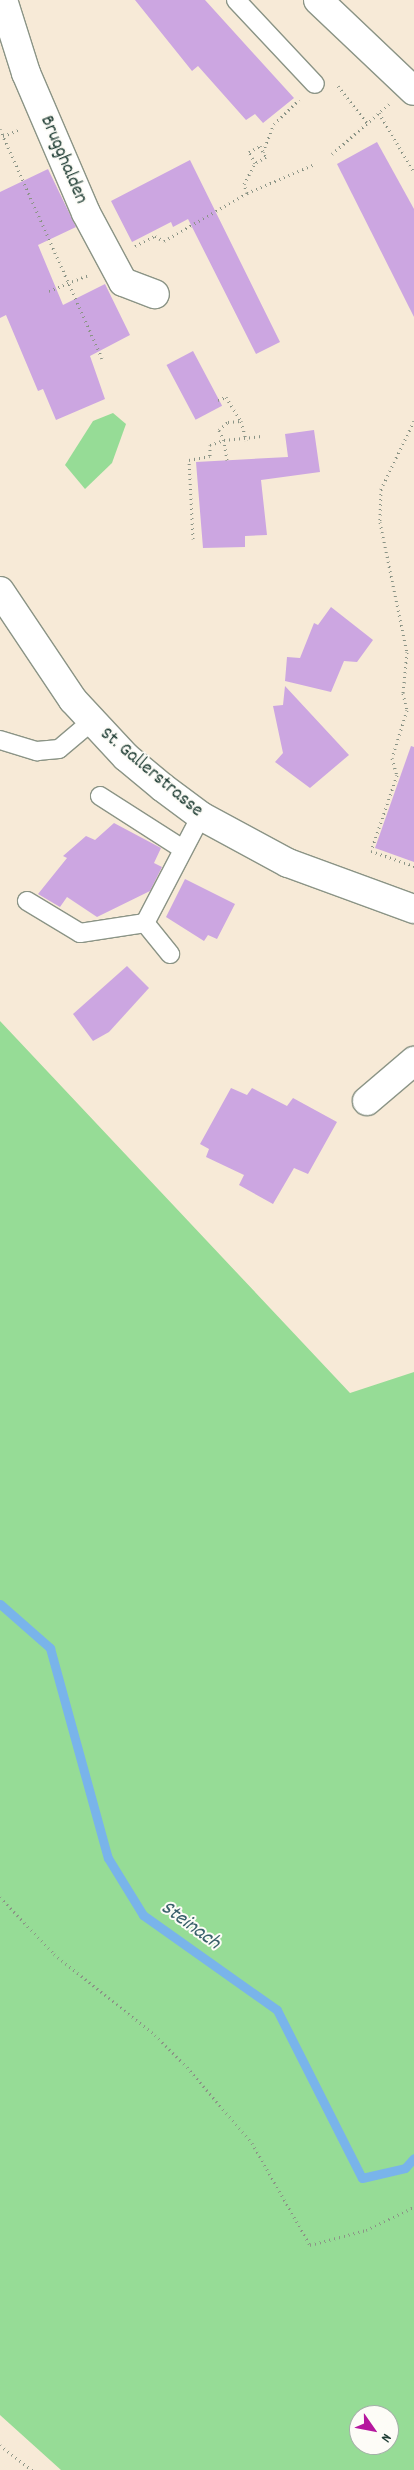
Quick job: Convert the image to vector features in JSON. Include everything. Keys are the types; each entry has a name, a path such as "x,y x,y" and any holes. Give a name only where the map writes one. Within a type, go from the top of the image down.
{"main road":[{"name":"Brugghalden","path":"3,0 26,73 86,213 123,282 156,294"},
{"path":"318,0 412,88"},
{"name":"St. Gallerstrasse","path":"0,591 34,647 92,722 126,757 200,816 288,863 414,909"},
{"path":"368,1101 414,1061"}],"lane":[{"path":"236,0 315,84"},
{"path":"0,740 37,751 58,749 92,722"},
{"path":"100,796 183,849"},
{"path":"145,923 200,816"},
{"path":"27,901 80,933 145,923"},
{"path":"145,923 170,954"}],"path":[{"path":"333,80 368,124"},
{"path":"263,152 274,124 315,84"},
{"path":"332,154 412,88"},
{"path":"379,114 414,172"},
{"path":"0,129 67,284 102,358"},
{"path":"247,194 244,184 255,163 266,157 260,146 249,152 255,163"},
{"path":"131,248 155,236 164,241 247,194 315,164"},
{"path":"49,291 93,272"},
{"path":"218,400 226,398 241,421 246,440"},
{"path":"226,460 224,440 219,430 228,422 241,421"},
{"path":"414,422 381,489 380,522 407,652 404,693 407,710 392,758 397,775 371,851 414,866"},
{"path":"193,539 189,460 210,456 210,445 224,440 246,440 262,436"},
{"path":"0,1897 54,1954 155,2035 186,2066 252,2142 310,2245 366,2230 414,2207"},
{"path":"0,2445 32,2470"}],"green space":[{"path":"113,413 126,424 112,463 85,489 65,465 93,421"},
{"path":"0,1021 350,1393 414,1372 414,2470 61,2470 0,2415"}],"building":[{"path":"135,0 205,0 294,98 263,123 255,114 246,120 198,66 192,71"},
{"path":"377,142 414,209 414,317 337,164"},
{"path":"190,160 280,342 256,354 188,219 173,227 171,222 132,242 111,201"},
{"path":"48,169 76,227 38,245 63,305 105,284 130,335 90,356 105,399 56,420 43,389 38,391 6,315 0,318 0,192"},
{"path":"193,351 222,406 196,420 167,365"},
{"path":"314,430 320,472 261,480 267,535 245,536 245,547 203,548 196,462 288,457 285,434"},
{"path":"331,607 373,640 357,662 344,661 331,692 285,681 287,657 300,658 314,623 318,625"},
{"path":"285,686 349,755 310,788 275,762 283,753 273,706 283,705"},
{"path":"411,746 414,747 414,862 375,848"},
{"path":"114,823 161,848 154,863 162,867 150,891 97,917 67,897 60,907 38,894 67,858 63,856 86,836 95,840"},
{"path":"185,879 235,904 217,939 208,935 204,941 166,917"},
{"path":"127,966 149,988 109,1032 93,1041 73,1014"},
{"path":"231,1088 247,1095 252,1088 287,1106 293,1098 337,1122 308,1174 294,1168 273,1204 239,1185 244,1175 206,1157 209,1149 200,1144"}],"waterway":[{"name":"Steinach","path":"0,1604 50,1648 108,1858 143,1915 277,2010 362,2178 405,2168 414,2158"}]}
